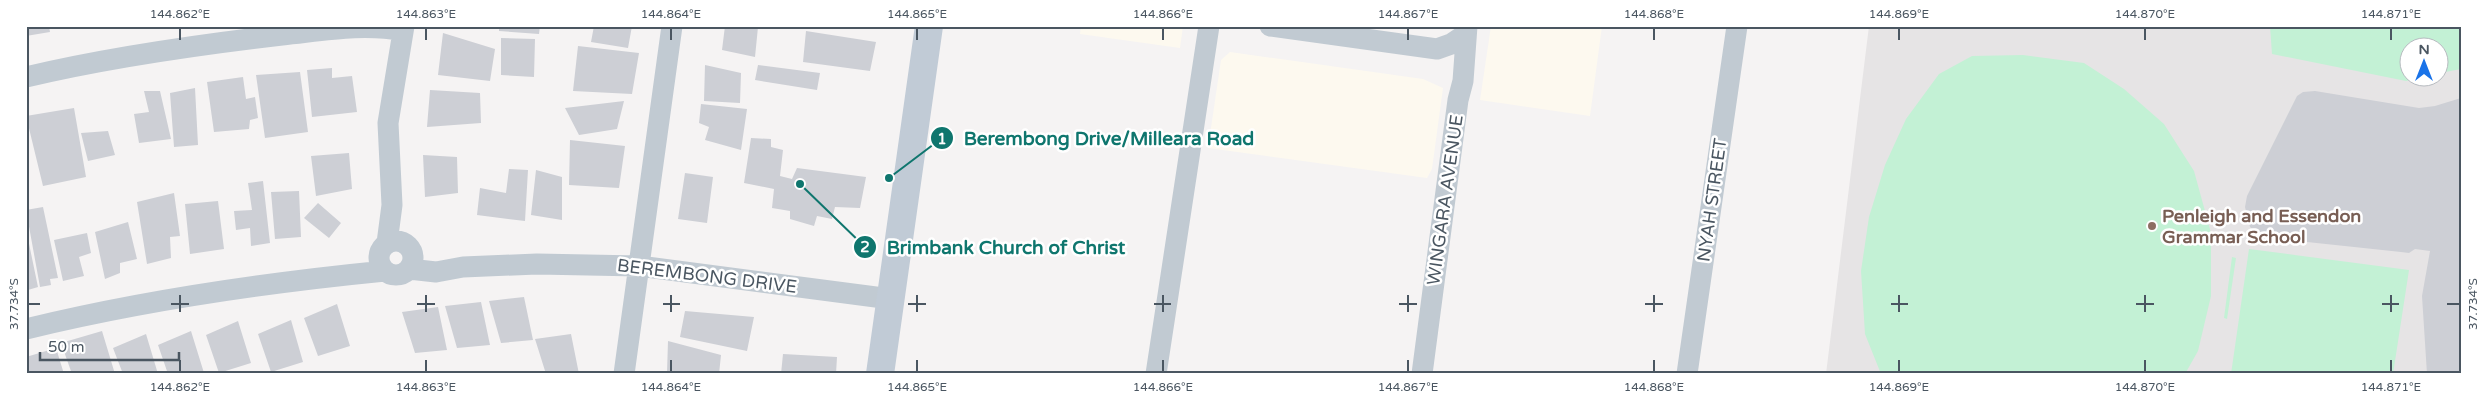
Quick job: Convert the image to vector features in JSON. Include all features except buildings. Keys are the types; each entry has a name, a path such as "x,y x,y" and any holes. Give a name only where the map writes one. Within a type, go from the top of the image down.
{"main road":[{"path":"880,374 929,26"}],"street":[{"path":"26,77 108,60 263,37 360,26 403,29 388,123 396,256"},
{"path":"624,374 672,26"},
{"path":"1156,374 1209,26"},
{"path":"1205,56 1212,35 1222,26"},
{"path":"1270,26 1437,49 1451,44 1466,30"},
{"name":"NYAH STREET","path":"1688,374 1737,26"},
{"name":"WINGARA AVENUE","path":"1422,374 1458,100 1463,81 1466,30"},
{"path":"1437,49 1449,60 1456,75 1458,100"},
{"name":"BEREMBONG DRIVE","path":"26,329 204,292 340,274 396,256 463,267 537,264 639,266 891,299"}],"shaded area":[{"path":"1081,26 1183,26 1180,48 1080,34"},
{"path":"1491,26 1602,26 1590,116 1480,100"},
{"name":"Penleigh and Essendon Grammar School","path":"1869,26 2461,26 2461,374 1826,374"},
{"path":"1230,52 1423,79 1443,88 1432,169 1427,178 1208,148 1221,60"}],"green space":[{"path":"2270,26 2461,26 2461,69 2450,71 2450,38 2400,38 2400,80 2272,54"},
{"path":"2023,55 2084,63 2124,89 2164,124 2194,171 2211,233 2211,296 2198,351 2185,374 1881,374 1865,334 1861,271 1869,217 1885,165 1906,119 1939,74 1972,56"},
{"path":"2249,249 2409,270 2393,374 2231,374"},
{"path":"2232,257 2236,258 2227,319 2224,318"}],"place":[{"name":"Berembong Drive/Milleara Road","path":"889,178"},
{"name":"Brimbank Church of Christ","path":"800,184"},
{"name":"Penleigh and Essendon Grammar School","path":"2152,226"}]}
